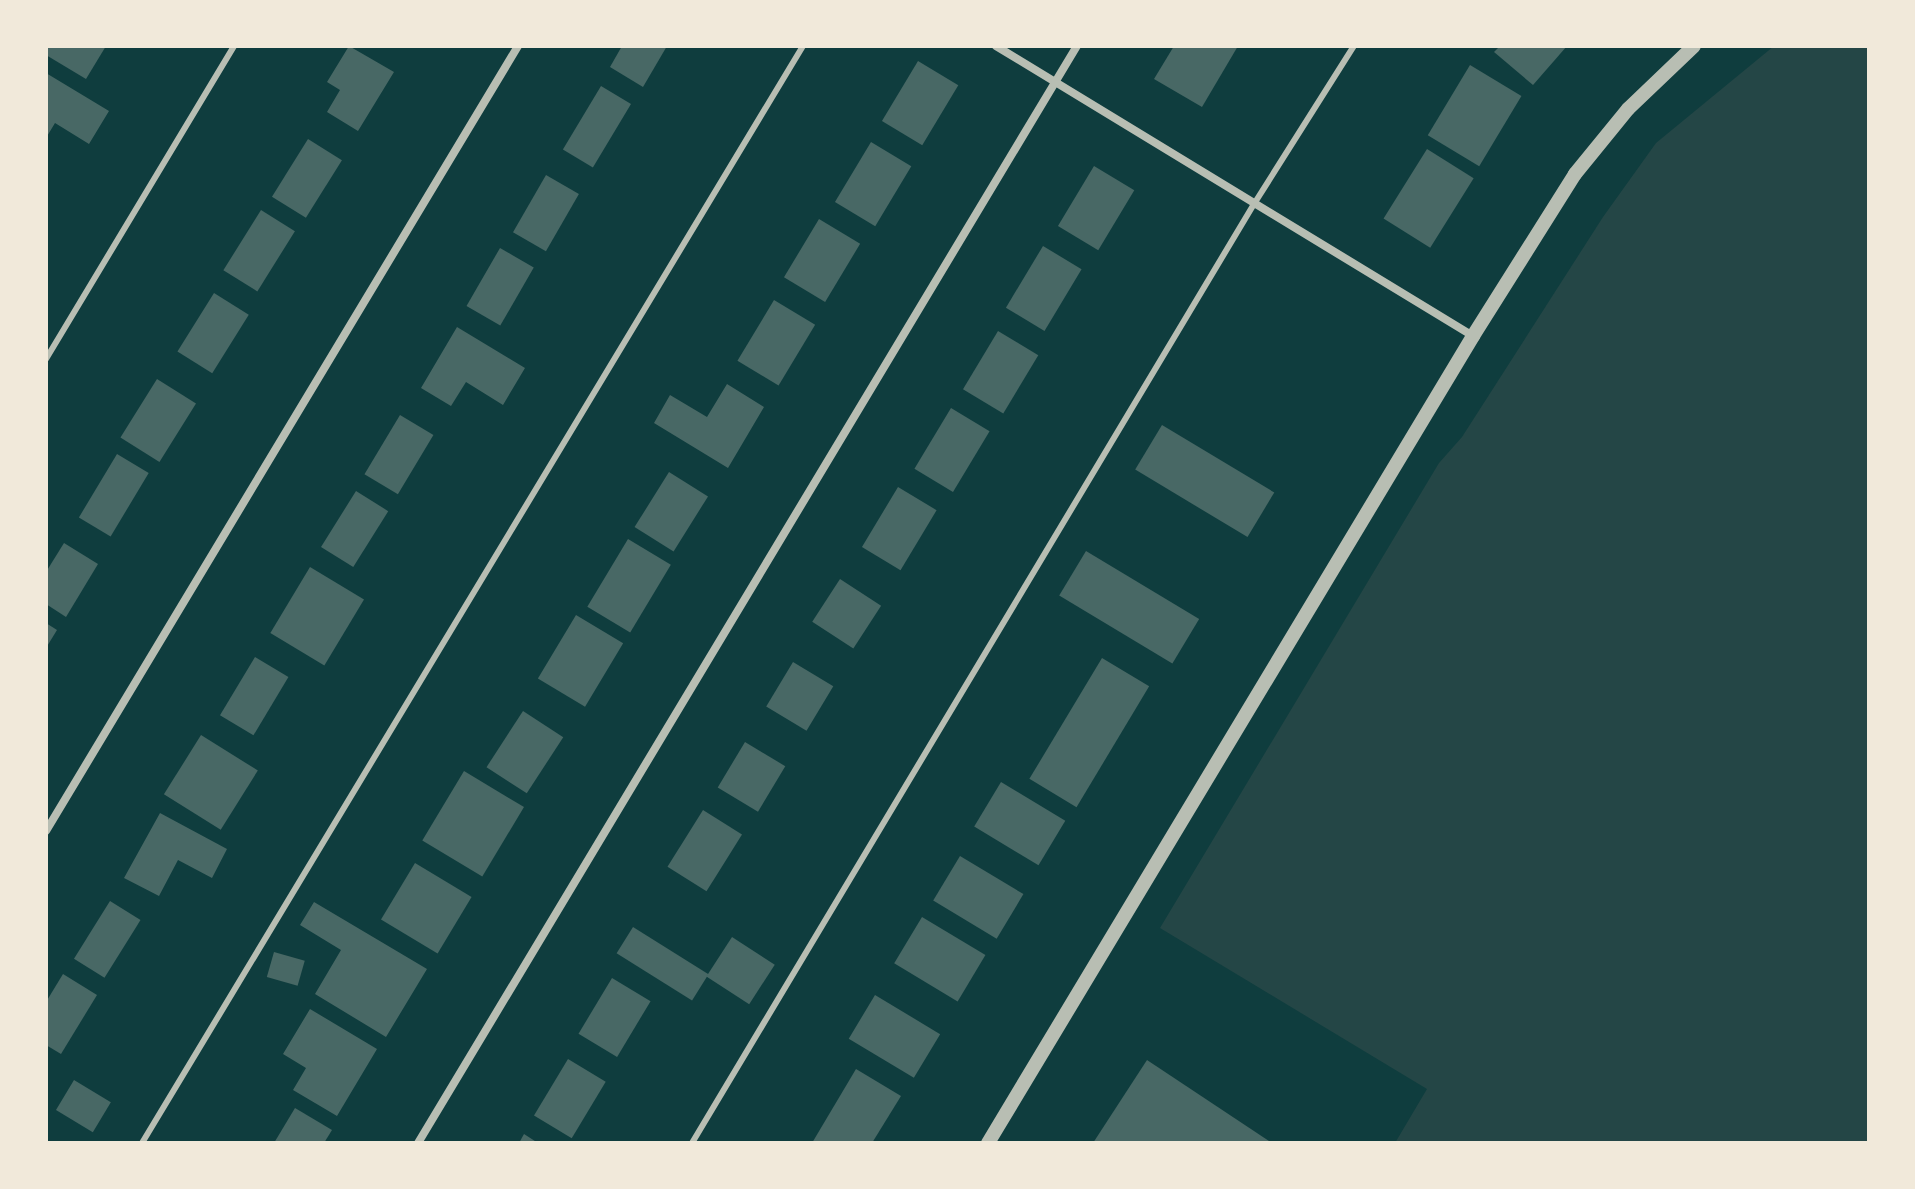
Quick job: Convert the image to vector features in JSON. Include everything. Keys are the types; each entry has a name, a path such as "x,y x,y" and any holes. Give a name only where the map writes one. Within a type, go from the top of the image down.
{"street":[{"path":"46,831 518,46"},
{"path":"996,46 1473,336"},
{"path":"418,1143 1077,46"},
{"path":"988,1143 1473,336 1575,174 1628,109 1694,46"}],"lane":[{"path":"46,359 234,46"},
{"path":"142,1143 803,46"},
{"path":"692,1143 1254,204 1354,46"}],"shaded area":[{"path":"1774,46 1869,46 1869,1143 1395,1143 1427,1089 1160,928 1439,463 1462,437 1603,217 1656,143"}],"building":[{"path":"47,46 106,46 86,79 46,55"},
{"path":"349,46 394,72 358,131 327,112 340,90 327,82"},
{"path":"622,46 667,46 643,87 610,67"},
{"path":"1174,46 1238,46 1202,107 1154,79"},
{"path":"1500,46 1567,46 1533,85 1494,52"},
{"path":"918,61 958,85 922,145 882,121"},
{"path":"1470,65 1521,96 1479,166 1428,135"},
{"path":"46,73 109,111 89,144 55,123 46,138"},
{"path":"601,86 631,104 593,167 563,149"},
{"path":"308,139 342,160 306,218 272,197"},
{"path":"871,142 911,166 875,226 835,202"},
{"path":"1427,149 1474,178 1430,248 1384,219"},
{"path":"1094,166 1134,190 1098,250 1058,226"},
{"path":"546,175 579,194 546,251 513,232"},
{"path":"261,210 295,231 257,291 223,270"},
{"path":"819,219 860,244 825,302 784,277"},
{"path":"1043,246 1082,269 1044,331 1006,308"},
{"path":"500,248 534,268 500,326 467,306"},
{"path":"214,293 249,315 212,373 177,352"},
{"path":"774,300 815,325 779,386 737,361"},
{"path":"457,327 525,368 503,405 466,382 451,406 421,388"},
{"path":"998,331 1038,355 1003,413 963,389"},
{"path":"157,379 196,403 159,462 120,438"},
{"path":"727,384 764,407 728,468 654,423 670,395 707,417"},
{"path":"951,408 990,431 953,492 914,469"},
{"path":"400,415 433,435 398,494 364,474"},
{"path":"1162,425 1274,492 1248,537 1135,470"},
{"path":"117,454 149,473 111,536 79,517"},
{"path":"669,472 708,496 674,551 635,527"},
{"path":"898,487 937,510 901,570 862,547"},
{"path":"356,491 388,511 353,567 321,547"},
{"path":"628,539 671,565 630,632 587,607"},
{"path":"64,543 98,564 66,617 46,604 46,572"},
{"path":"1086,551 1199,619 1172,664 1059,596"},
{"path":"310,567 364,599 324,665 270,633"},
{"path":"840,579 881,606 853,648 812,622"},
{"path":"576,615 623,643 585,707 538,678"},
{"path":"46,623 57,630 46,648"},
{"path":"255,657 288,677 253,735 220,715"},
{"path":"1102,658 1149,686 1077,807 1029,779"},
{"path":"793,662 833,686 807,731 766,707"},
{"path":"523,711 563,737 527,793 487,767"},
{"path":"201,735 258,771 221,830 164,794"},
{"path":"745,742 785,766 758,812 718,787"},
{"path":"464,771 524,807 482,876 422,840"},
{"path":"1001,782 1065,821 1039,865 974,827"},
{"path":"703,810 742,834 707,891 667,867"},
{"path":"160,813 227,849 212,878 178,860 159,896 124,878"},
{"path":"960,856 1023,894 997,939 933,901"},
{"path":"415,863 472,897 438,954 381,920"},
{"path":"110,901 141,920 104,978 74,959"},
{"path":"314,902 427,969 386,1037 315,994 341,950 300,925"},
{"path":"922,917 985,955 958,1001 894,963"},
{"path":"633,927 708,974 692,1000 617,953"},
{"path":"732,937 775,965 749,1004 706,976"},
{"path":"274,952 305,961 298,986 267,977"},
{"path":"63,974 97,995 61,1054 46,1045 46,1002"},
{"path":"612,978 651,1001 617,1057 579,1034"},
{"path":"875,995 940,1034 914,1078 849,1039"},
{"path":"310,1009 377,1049 337,1116 293,1090 306,1068 283,1054"},
{"path":"568,1059 606,1082 572,1138 534,1116"},
{"path":"1147,1060 1272,1143 1093,1143"},
{"path":"856,1069 901,1096 872,1143 812,1143"},
{"path":"74,1080 111,1102 93,1132 56,1110"},
{"path":"295,1108 332,1130 324,1143 274,1143"},
{"path":"524,1134 538,1143 519,1143"}]}
